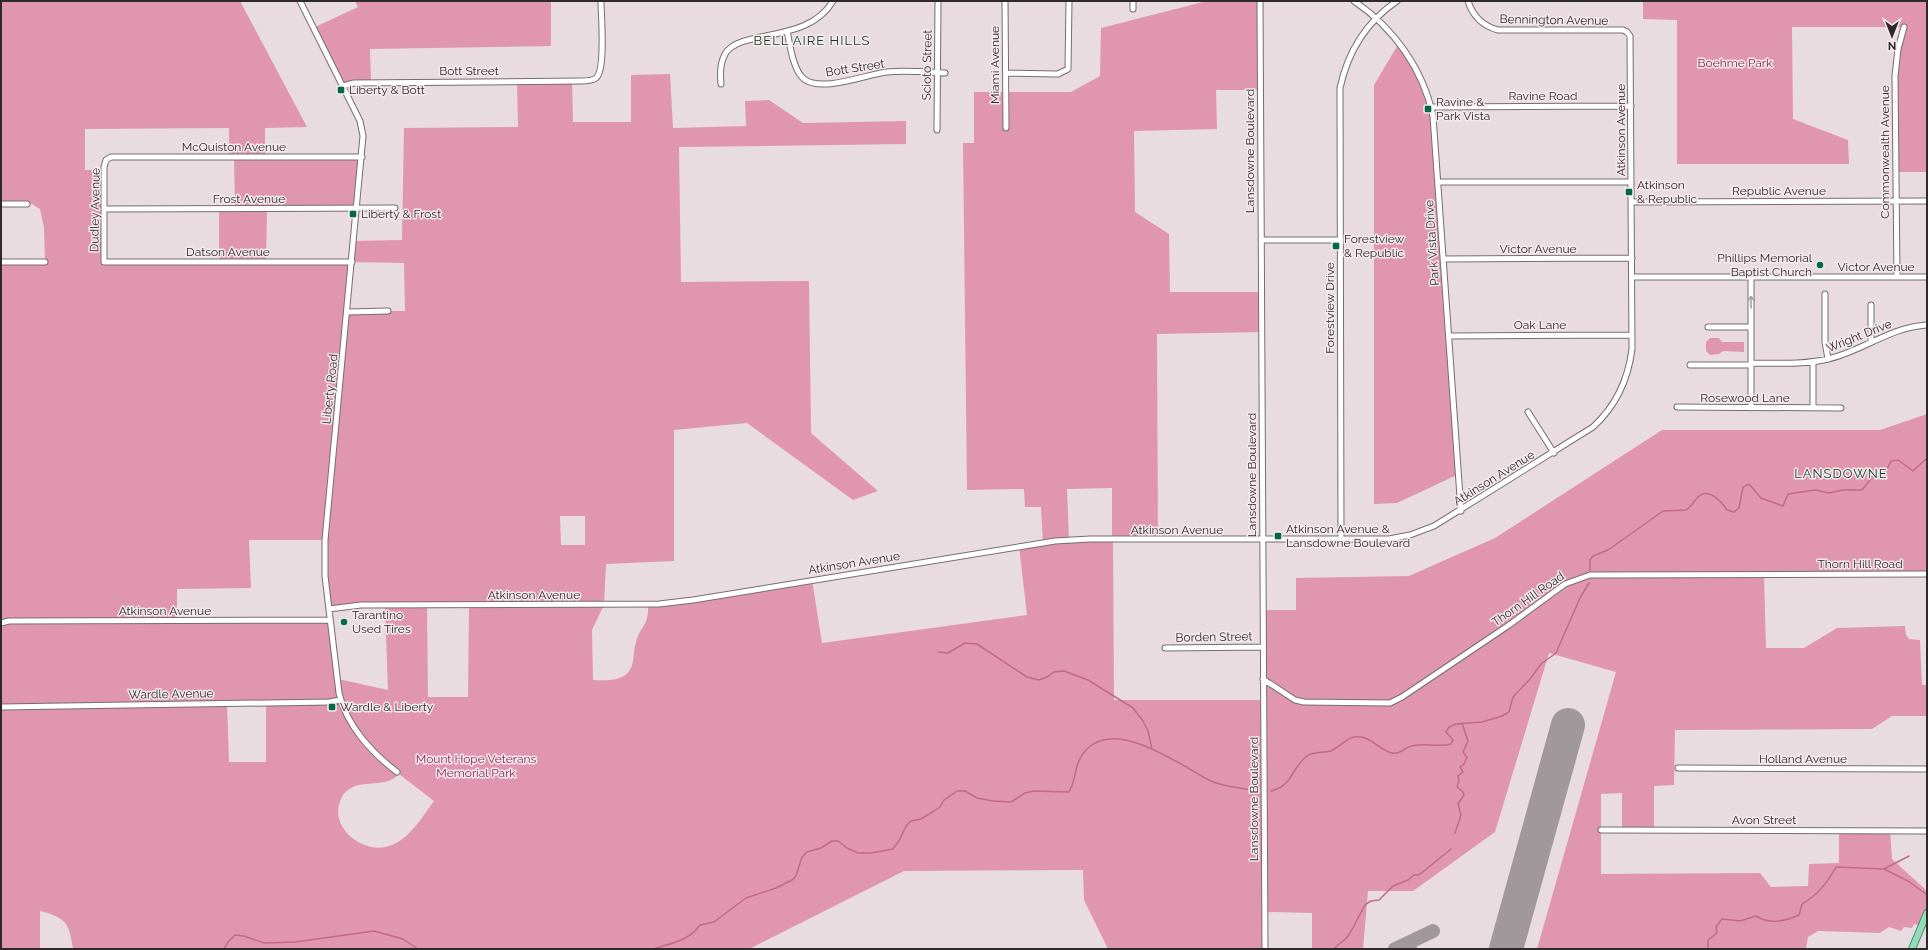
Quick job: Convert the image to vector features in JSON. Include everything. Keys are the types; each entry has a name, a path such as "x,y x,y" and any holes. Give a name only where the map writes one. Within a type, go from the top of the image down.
{"main road":[{"path":"1912,949 1927,913"}],"street":[{"name":"Liberty Road","path":"300,1 343,86 361,125 363,136 348,312 325,540 325,576 330,620 341,700 366,744 382,761 396,772"},
{"name":"Bott Street","path":"343,86 354,83 581,81 596,78 600,70 601,63 601,1"},
{"path":"721,84 721,62 729,49 745,41 788,31 815,20 833,1"},
{"name":"Scioto Street","path":"937,130 938,1"},
{"name":"Miami Avenue","path":"1005,1 1006,128"},
{"path":"1006,73 1054,75 1066,71 1069,66 1069,1"},
{"path":"1133,1 1133,9"},
{"name":"Lansdowne Boulevard","path":"1260,1 1265,949"},
{"name":"Park Vista Drive","path":"1354,1 1399,43 1413,62 1424,84 1431,107 1434,128 1461,511"},
{"name":"Forestview Drive","path":"1341,540 1340,88 1343,73 1355,45 1375,19 1397,1"},
{"name":"Bennington Avenue","path":"1468,1 1471,10 1481,22 1498,30 1623,30 1629,33"},
{"name":"Commonwealth Avenue","path":"1896,277 1895,76 1898,49 1904,28"},
{"name":"Bott Street","path":"788,31 798,72 804,79 811,83 837,83 888,72 945,73"},
{"name":"Atkinson Avenue","path":"329,609 361,605 659,604 693,600 1055,541 1090,539 1389,539 1410,535 1434,526 1461,511 1593,428 1614,402 1623,386 1629,370 1632,335 1631,38 1629,33"},
{"name":"Ravine Road","path":"1431,107 1631,106"},
{"name":"McQuiston Avenue","path":"107,159 112,157 362,157"},
{"name":"Dudley Avenue","path":"104,262 104,167 107,159"},
{"path":"1438,182 1631,182"},
{"name":"Republic Avenue","path":"1631,202 1927,201"},
{"path":"1,204 27,204"},
{"name":"Frost Avenue","path":"104,209 395,208"},
{"path":"1261,240 1340,240"},
{"name":"Victor Avenue","path":"1443,259 1632,258"},
{"path":"1,262 45,262"},
{"name":"Datson Avenue","path":"104,262 352,262"},
{"name":"Victor Avenue","path":"1632,277 1927,277"},
{"path":"1751,277 1751,408"},
{"path":"1825,294 1825,342 1828,359"},
{"path":"1871,305 1871,341"},
{"path":"348,312 388,312"},
{"name":"Wright Drive","path":"1690,365 1813,362 1828,359 1896,331 1927,325"},
{"path":"1708,327 1751,327"},
{"name":"Oak Lane","path":"1449,336 1632,335"},
{"path":"1813,362 1813,408"},
{"name":"Rosewood Lane","path":"1677,408 1841,408"},
{"path":"1528,412 1554,453"},
{"name":"Thorn Hill Road","path":"1263,679 1295,700 1304,702 1390,703 1402,697 1509,625 1565,584 1590,574 1927,574"},
{"name":"Atkinson Avenue","path":"1,623 9,621 330,620"},
{"name":"Borden Street","path":"1165,648 1263,647"},
{"name":"Wardle Avenue","path":"1,707 329,702 341,700"},
{"name":"Holland Avenue","path":"1678,768 1927,769"},
{"name":"Avon Street","path":"1601,830 1927,830"}],"green space":[{"name":"Mount Hope Veterans Memorial Park","path":"1,1 240,1 307,127 265,128 265,157 362,157 357,208 267,209 266,262 352,262 354,241 402,240 404,128 518,127 517,81 572,81 573,122 631,122 631,75 670,74 673,128 746,126 745,101 769,100 803,123 906,121 906,144 679,147 681,282 809,281 811,433 878,491 853,500 747,423 674,430 674,561 606,564 604,605 592,630 593,680 612,680 628,673 633,661 638,636 646,621 648,604 812,580 822,643 1027,615 1019,546 1043,543 1041,507 1025,507 1024,489 967,490 963,143 974,143 974,92 1071,92 1100,76 1101,28 1207,1 1260,1 1260,90 1216,90 1217,129 1134,131 1135,212 1169,234 1170,292 1261,292 1261,332 1157,334 1158,540 1113,539 1114,700 1263,700 1263,610 1296,610 1296,578 1409,576 1495,538 1662,430 1880,430 1927,414 1927,574 1764,574 1766,648 1804,648 1837,628 1905,626 1906,635 1909,639 1920,640 1922,685 1927,685 1927,716 1892,716 1872,729 1675,730 1674,785 1654,786 1654,830 1622,830 1622,793 1601,794 1601,874 1760,873 1771,887 1808,886 1809,864 1839,863 1839,830 1890,830 1892,859 1927,891 1927,928 1914,924 1912,928 1904,927 1901,931 1889,927 1880,933 1818,931 1808,937 1806,949 1537,949 1616,672 1549,653 1495,832 1413,891 1368,891 1363,949 1312,949 1312,913 1265,912 1265,949 1108,949 1084,900 1083,870 904,871 749,949 73,949 70,933 65,923 56,916 40,911 40,949 1,949 1,262 45,262 44,228 40,209 32,204 1,204","holes":["229,128 229,157 234,157 235,208 219,209 219,262 104,262 104,170 85,170 85,129","352,262 404,263 405,311 348,311","1112,488 1112,539 1069,540 1067,489","560,516 585,516 585,545 561,545","249,540 325,540 329,609 385,605 388,690 338,679 330,620 177,620 177,589 251,588","427,605 469,605 468,697 428,697","266,703 266,762 229,762 227,704","399,774 434,801 420,821 403,839 389,846 379,848 368,846 358,842 343,828 339,818 338,808 342,797 347,790 362,785 386,782"]},
{"path":"355,1 551,1 551,46 370,49 371,82 343,86 313,28 358,7"},
{"name":"Boehme Park","path":"1643,1 1927,1 1927,172 1896,172 1895,76 1904,27 1792,27 1793,119 1848,140 1849,164 1677,164 1677,20 1643,19"},
{"path":"1399,43 1413,62 1432,113 1459,474 1397,503 1374,504 1374,85"},
{"path":"1710,338 1719,338 1722,342 1744,342 1744,352 1723,351 1719,354 1710,355 1706,351 1706,342"}],"waterway":[{"path":"1590,570 1590,560 1593,556 1608,550 1663,511 1686,510 1701,495 1710,494 1714,496 1727,510 1734,512 1739,508 1743,487 1749,484 1761,498 1783,506 1788,494 1815,490 1829,493 1843,490 1862,490 1875,474 1886,471 1891,461 1898,460 1913,471 1927,458"},
{"path":"1271,791 1284,785 1302,761 1310,754 1333,750 1354,737 1365,738 1382,749 1392,753 1400,752 1417,745 1446,745 1451,744 1453,740 1446,732 1449,727 1456,724 1482,722 1502,716 1509,712 1513,697 1530,679 1541,664 1556,653 1580,598 1589,583"},
{"path":"938,652 948,653 965,643 977,644 1027,677 1039,680 1054,672 1064,671 1088,680 1133,708 1143,721 1148,731 1152,749"},
{"path":"1455,833 1461,815 1458,804 1464,795 1463,792 1457,787 1459,781 1458,776 1463,772 1460,767 1464,764 1467,757 1463,752 1468,741 1462,723"},
{"path":"654,949 691,935 700,925 714,922 746,898 776,888 792,880 796,876 802,857 807,852 821,848 832,841 838,841 847,848 858,853 871,853 893,849 899,841 906,826 911,821 921,819 934,811 940,807 944,800 957,791 965,791 977,798 1011,802 1025,793 1034,791 1069,792 1082,755 1086,750 1099,741 1114,739 1131,741 1166,756 1211,781 1227,786 1256,791"},
{"path":"1334,949 1348,936 1366,904 1371,901 1379,900 1393,886 1408,880 1414,875 1419,875 1451,849"},
{"path":"1884,869 1909,856"},
{"path":"1708,949 1708,940 1717,933 1716,927 1722,919 1740,921 1756,916 1761,919 1778,921 1799,915 1802,904 1813,897 1822,888 1836,867 1884,869 1908,881 1926,894"},
{"path":"224,949 235,935 244,936 264,943 295,942 374,931 403,939 418,949"}],"taxiway":[{"path":"1410,949 1408,943 1433,931"},
{"path":"1395,949 1408,943"}],"runway":[{"path":"1506,949 1568,725"}],"place":[{"name":"Liberty & Bott","path":"341,90"},
{"name":"Ravine & Park Vista","path":"1428,109"},
{"name":"Atkinson & Republic","path":"1629,192"},
{"name":"Liberty & Frost","path":"353,214"},
{"name":"Forestview & Republic","path":"1336,246"},
{"name":"Phillips Memorial Baptist Church","path":"1820,265"},
{"name":"Atkinson Avenue & Lansdowne Boulevard","path":"1278,536"},
{"name":"Tarantino Used Tires","path":"344,622"},
{"name":"Wardle & Liberty","path":"332,707"}],"district":[{"name":"BELL AIRE HILLS","path":"812,40"},
{"name":"LANSDOWNE","path":"1841,473"}]}
